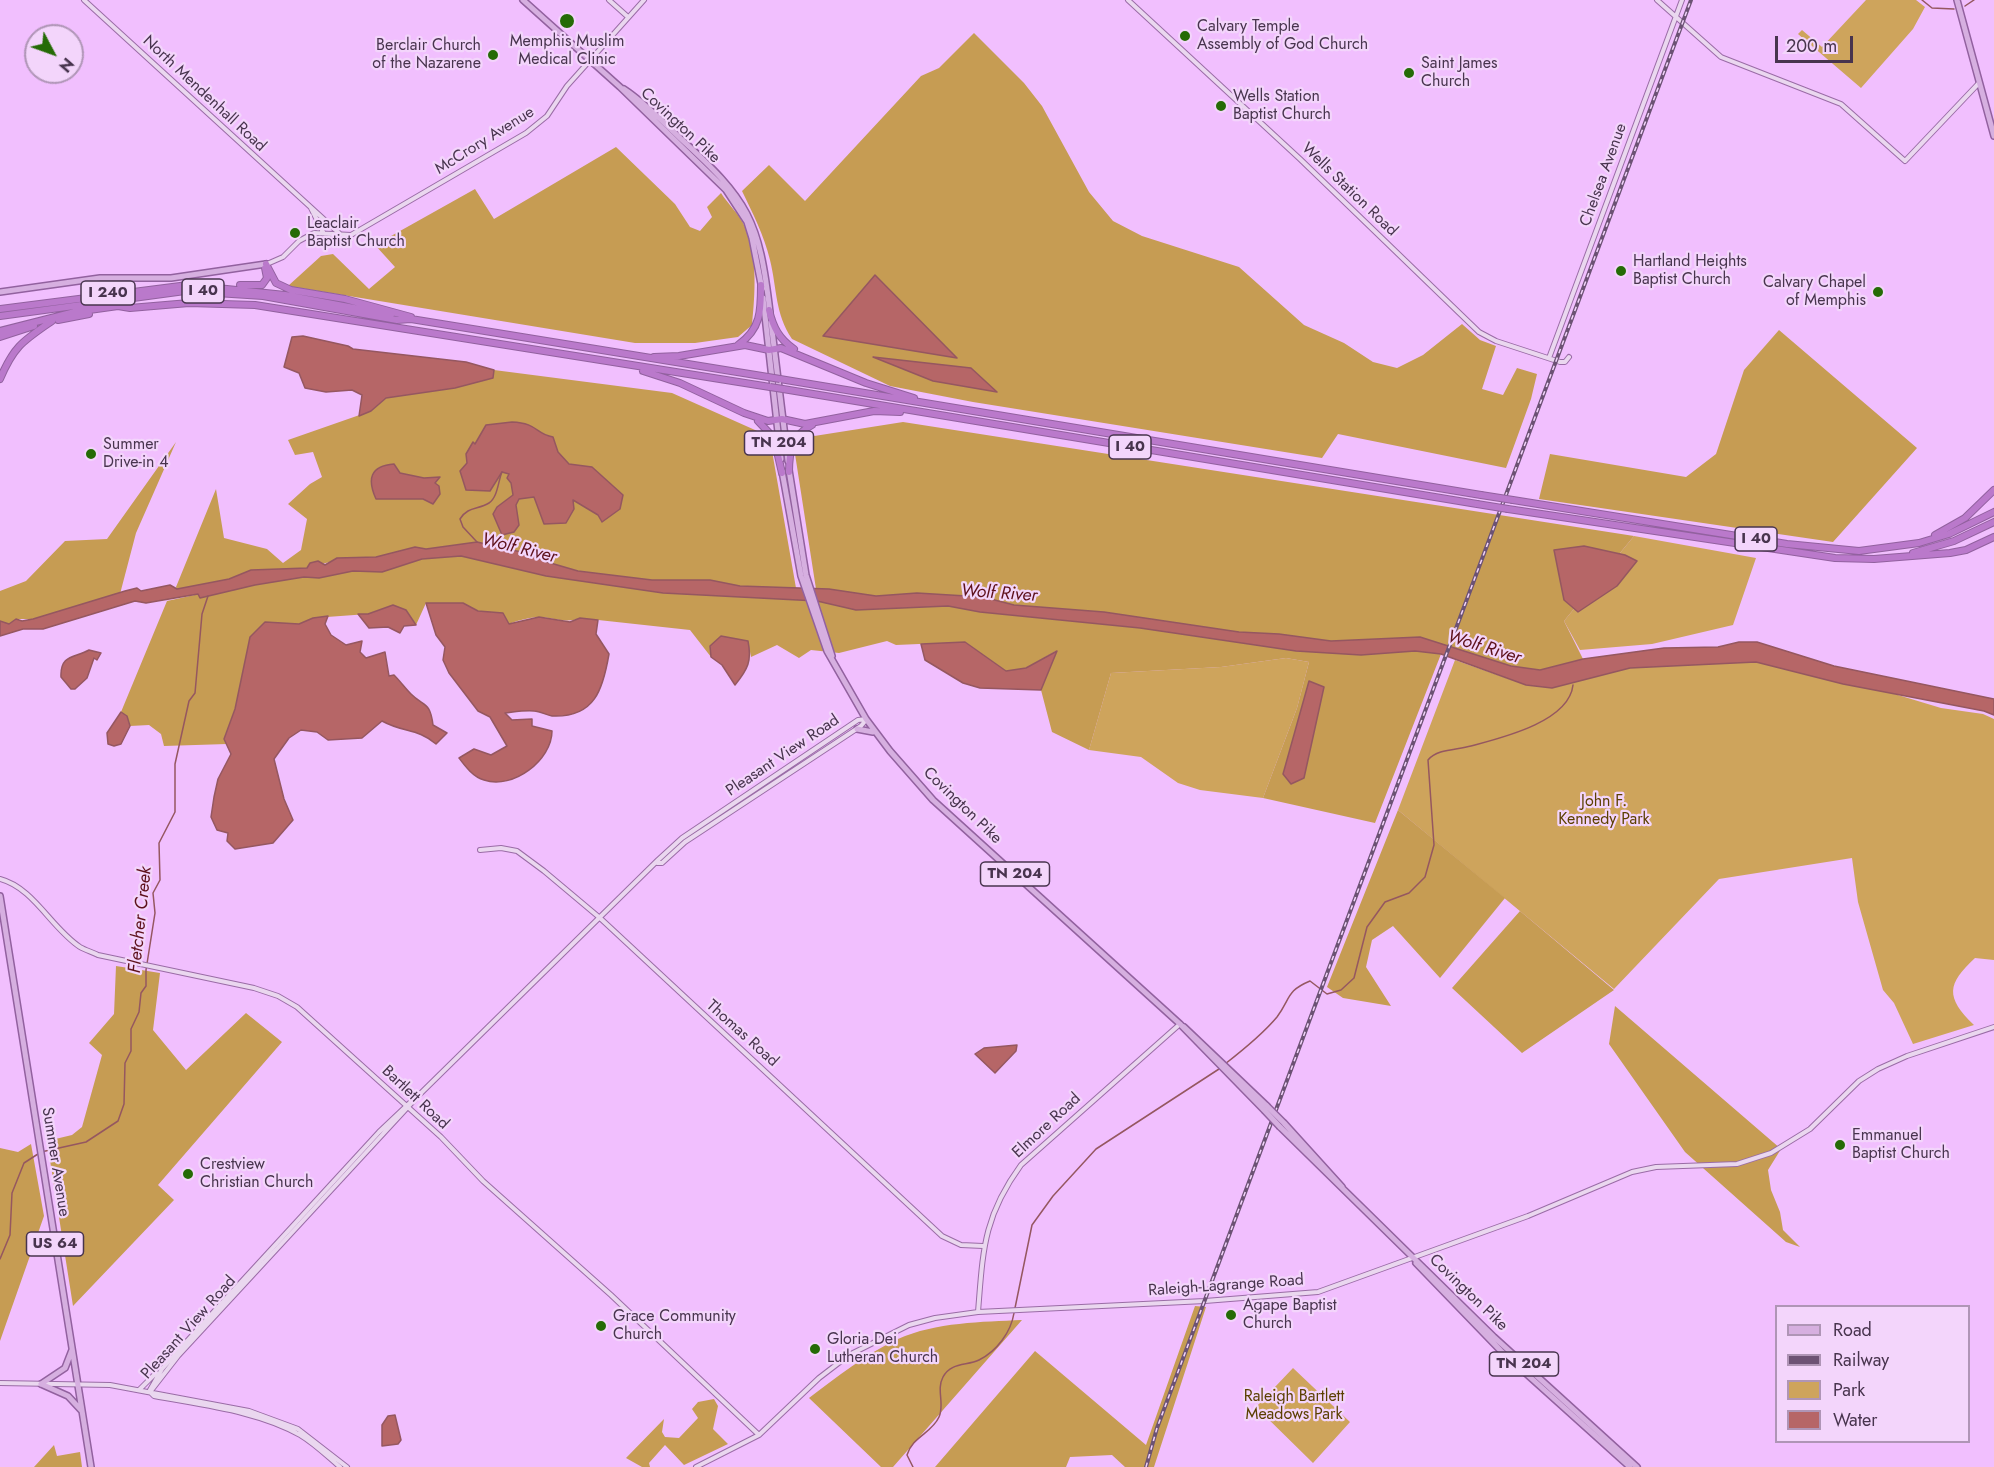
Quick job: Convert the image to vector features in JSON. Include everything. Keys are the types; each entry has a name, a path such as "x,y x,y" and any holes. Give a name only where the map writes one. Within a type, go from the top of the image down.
{"highway":[{"path":"217,287 262,285 267,279 265,265"},
{"path":"265,265 281,287 345,299 420,321"},
{"path":"736,346 748,338 759,322 761,285"},
{"name":"I 240","path":"0,309 162,286 217,287 285,295 406,318"},
{"name":"I 40","path":"0,316 185,291 262,296 397,320 406,318 1481,495 1826,549 1859,551 1908,545 1949,534 1994,512"},
{"name":"I 40","path":"0,331 75,312 118,306 130,308 189,303 255,305 925,412 1477,504 1810,555 1874,559 1936,548 1994,522"},
{"name":"I 240","path":"0,337 52,321 130,308"},
{"path":"769,310 773,327 779,336 805,356"},
{"path":"0,379 11,355 21,341 52,321"},
{"path":"620,354 679,356 736,346 754,346 771,350 781,348 879,388 959,410"},
{"path":"604,362 665,377 760,420 820,422"},
{"path":"786,473 789,452 794,441 808,426 874,411 925,412"},
{"path":"744,413 762,424 774,438 786,473"},
{"path":"1908,545 1958,523 1994,490"},
{"path":"1874,559 1950,553 1965,550 1994,537"}],"main road":[{"name":"North Mendenhall Road","path":"84,0 341,234"},
{"path":"523,0 620,87"},
{"path":"609,0 628,17"},
{"name":"McCrory Avenue","path":"265,265 283,257 299,241 323,232 351,235 526,134 547,116 590,60 644,0"},
{"path":"1657,0 1713,51 1732,63 1841,104 1905,161 1979,83"},
{"name":"Chelsea Avenue","path":"1549,358 1682,0"},
{"path":"1957,0 1994,136"},
{"name":"Wells Station Road","path":"1131,1 1307,165 1479,332 1496,341 1563,363 1569,357"},
{"name":"Covington Pike","path":"620,87 713,176 733,200 752,238 771,350 796,536 829,650 866,719 914,780 934,801 1180,1024 1337,1178 1345,1191 1413,1259 1494,1337 1637,1467"},
{"name":"Covington Pike","path":"620,87 634,96 717,172 738,196 758,236 765,270 771,350"},
{"name":"North Mendenhall Road","path":"309,204 323,232"},
{"path":"0,292 100,278 171,278 265,265"},
{"name":"Pleasant View Road","path":"836,739 857,729 866,719"},
{"name":"Pleasant View Road","path":"150,1392 178,1356 232,1296 407,1107 682,838 836,739 858,720 866,719"},
{"path":"857,729 867,729 878,735"},
{"name":"Thomas Road","path":"480,850 501,848 517,851 600,918 942,1236 961,1245 983,1246"},
{"name":"Bartlett Road","path":"0,879 12,882 24,892 80,947 133,964 278,996 316,1022 483,1181 549,1237 759,1435"},
{"name":"Summer Avenue","path":"0,896 91,1467"},
{"name":"Elmore Road","path":"978,1312 983,1246 997,1202 1021,1165 1180,1024"},
{"name":"Raleigh-Lagrange Road","path":"696,1467 759,1435 819,1378 866,1346 909,1325 935,1318 978,1312 1233,1299 1318,1292 1537,1212 1632,1172 1656,1167 1737,1164 1771,1153 1810,1129 1859,1081 1878,1069 1906,1056 1994,1027"},
{"name":"Covington Pike","path":"1413,1259 1423,1273 1501,1351 1630,1467"},
{"name":"Pleasant View Road","path":"150,1392 151,1384 162,1369 232,1296"},
{"path":"41,1384 65,1368 72,1350"},
{"path":"139,1390 162,1369"},
{"path":"0,1383 79,1383 139,1390 264,1415 298,1429 347,1467"},
{"path":"41,1384 68,1396 82,1412"},
{"path":"231,1410 300,1436 340,1467"}],"green space":[{"path":"1866,0 1916,0 1925,7 1913,29 1861,88 1798,34 1802,30 1822,47"},
{"path":"1634,536 1756,558 1733,625 1652,644 1580,650 1564,621"},
{"path":"1286,658 1309,662 1297,708 1263,798 1200,790 1178,783 1141,757 1089,750 1111,673 1221,667"},
{"name":"John F. Kennedy Park","path":"1455,660 1526,685 1552,688 1630,668 1756,662 1888,692 1941,708 1983,714 1994,719 1994,960 1975,958 1959,976 1953,991 1958,1006 1974,1025 1913,1044 1894,1003 1883,990 1858,902 1852,858 1719,879 1614,989 1398,810"},
{"name":"Raleigh Bartlett Meadows Park","path":"1293,1368 1350,1422 1313,1463 1256,1407"}],"shaded area":[{"path":"974,33 1024,83 1042,106 1089,192 1113,221 1142,236 1239,267 1304,325 1344,343 1373,362 1397,368 1423,355 1462,324 1480,340 1496,346 1482,389 1503,395 1517,368 1537,374 1531,399 1506,468 1338,434 1322,458 973,402 890,386 792,339 779,310 765,242 742,191 769,165 805,201 921,76 939,68"},
{"path":"616,147 675,204 690,227 700,231 712,217 707,207 721,193 740,218 752,250 755,288 752,325 738,337 695,343 635,343 288,286 321,256 333,254 369,289 395,267 375,245 475,189 494,219"},
{"path":"1779,330 1917,448 1833,542 1539,499 1550,454 1686,477 1716,454 1744,370"},
{"path":"494,370 672,393 764,434 772,451 796,588 740,586 710,580 652,580 578,571 547,562 530,554 477,542 426,549 415,547 376,557 341,559 307,568 251,570 229,579 177,590 176,587 216,489 224,538 267,549 283,563 301,550 307,519 288,504 310,484 322,477 313,452 295,455 288,440 371,411 386,398 455,388 492,378"},
{"path":"903,422 1634,536 1564,621 1583,659 1540,670 1511,666 1420,637 1331,641 1279,634 1239,632 1104,612 1014,605 983,597 917,593 876,596 816,589 795,454 808,437"},
{"path":"176,442 136,533 120,594 33,619 16,619 9,624 0,621 0,591 26,581 65,541 107,539"},
{"path":"461,556 546,576 663,593 817,601 856,610 948,606 980,612 1140,628 1296,651 1361,655 1415,651 1441,654 1375,823 1263,798 1297,708 1309,662 1286,658 1221,667 1111,673 1089,750 1052,732 1041,690 1056,651 1026,668 1006,671 965,642 896,645 887,641 839,653 811,650 799,658 777,645 751,657 748,641 710,646 711,657 690,630 580,618 564,620 537,617 509,624 503,613 478,611 463,603 426,603 416,625 406,610 393,605 368,614 313,618 299,624 286,624 250,637 235,709 224,739 227,744 164,746 161,734 149,725 130,726 127,716 121,712 167,601 199,594 200,598 255,585 304,577 319,578 353,571 382,572 422,559"},
{"path":"1398,810 1505,898 1440,978 1393,926 1372,940 1366,967 1391,1006 1343,998 1327,987"},
{"path":"1520,911 1614,990 1522,1053 1452,988"},
{"path":"116,966 160,973 153,1030 186,1070 246,1013 282,1042 158,1185 174,1200 73,1306 47,1141 72,1135 82,1127 102,1055 89,1043 114,1014"},
{"path":"1615,1006 1781,1149 1768,1170 1771,1190 1780,1212 1783,1230 1800,1247 1786,1242 1685,1152 1609,1044"},
{"path":"31,1144 44,1216 0,1341 0,1148 18,1152"},
{"path":"1195,1306 1206,1307 1154,1467 1125,1467 1112,1455 1070,1457 1066,1467 935,1467 1035,1351 1146,1445"},
{"path":"1022,1320 893,1467 881,1467 809,1398 852,1366 898,1339 913,1333 959,1324"},
{"path":"714,1399 718,1406 713,1429 728,1444 684,1465 665,1445 649,1463 650,1467 642,1467 626,1458 664,1419 662,1432 665,1437 679,1438 698,1418 692,1409 698,1402"},
{"path":"54,1445 57,1456 80,1452 82,1467 34,1467"}],"water":[{"path":"875,275 957,358 823,336"},
{"path":"303,336 353,349 466,362 494,370 493,378 455,388 386,398 371,411 359,416 362,395 352,390 326,392 305,388 299,373 284,367 292,337"},
{"path":"873,357 971,368 997,392 933,381"},
{"path":"512,422 527,424 553,437 558,452 569,464 592,467 623,495 620,509 602,522 598,515 573,500 574,509 566,523 544,524 534,497 519,499 516,505 519,525 514,532 502,535 493,514 497,507 513,495 511,483 507,478 509,474 502,472 490,491 466,490 460,471 467,463 466,454 486,425"},
{"path":"394,464 400,473 424,478 440,477 435,483 439,486 440,494 433,504 423,499 376,499 371,480 375,471 380,467"},
{"path":"477,542 530,554 547,562 578,571 652,580 710,580 740,586 829,589 876,596 917,593 983,597 1014,605 1104,612 1239,632 1279,634 1331,641 1420,637 1511,666 1540,670 1583,659 1664,648 1718,647 1739,642 1757,642 1834,666 1994,699 1994,715 1984,711 1843,684 1756,662 1630,668 1552,688 1526,685 1441,654 1415,651 1361,655 1296,651 1140,628 980,612 948,606 856,610 817,601 663,593 546,576 461,556 422,559 382,572 353,571 319,578 304,577 255,585 200,598 198,594 146,603 135,601 43,629 23,629 0,636 0,621 9,624 16,619 22,621 33,619 137,588 141,591 170,585 177,589 229,579 251,570 307,568 310,563 318,561 325,565 337,558 376,557 415,547 426,549"},
{"path":"1584,546 1625,555 1637,561 1617,586 1578,612 1564,600 1554,550"},
{"path":"426,603 463,603 478,611 503,613 509,624 539,617 570,622 580,618 598,620 596,634 609,654 600,690 587,706 567,715 552,716 531,711 505,713 512,720 532,719 532,726 552,731 550,742 538,762 518,777 495,782 480,779 459,758 474,749 491,755 507,746 490,717 478,711 449,673 443,660 445,647 436,635"},
{"path":"393,605 406,610 416,625 404,626 400,633 388,627 369,628 358,614 368,614"},
{"path":"328,616 325,624 331,635 346,645 362,641 360,652 366,658 385,652 389,676 394,675 411,694 426,705 433,725 447,733 436,744 423,735 382,721 362,738 328,740 317,732 301,730 289,738 274,759 284,799 293,820 273,843 235,849 227,841 228,833 217,830 211,817 218,779 231,754 224,739 235,709 250,637 265,622 299,624 313,618"},
{"path":"721,636 748,641 748,664 735,685 722,665 711,657 710,646"},
{"path":"965,642 1006,671 1026,668 1057,651 1041,690 980,688 963,683 925,660 921,644"},
{"path":"89,650 101,653 97,660 94,658 87,678 75,689 71,689 61,677 63,664 69,658"},
{"path":"1309,681 1324,687 1304,778 1291,784 1283,774"},
{"path":"121,712 127,716 130,726 121,744 114,746 108,744 107,733"},
{"path":"1017,1045 1016,1051 995,1073 975,1054 984,1048"},
{"path":"395,1415 401,1440 398,1444 382,1446 382,1425 388,1416"}],"waterway":[{"path":"1922,0 1932,8 1954,9"},
{"path":"1965,6 1974,0"},
{"name":"Wolf River","path":"477,542 463,527 460,519 466,512 492,500 502,472"},
{"name":"Fletcher Creek","path":"0,1259 10,1235 12,1193 24,1163 41,1152 86,1142 118,1121 124,1104 125,1063 131,1051 131,1029 139,1012 141,993 146,986 146,970 155,913 153,893 160,880 159,843 175,812 175,764 189,701 195,693 202,614 208,596"},
{"path":"1225,1064 1271,1024 1297,988 1310,981 1327,994 1341,990 1354,978 1367,927 1385,902 1409,893 1425,877 1434,845 1428,760 1442,752 1484,743 1532,726 1560,709 1569,698 1573,685"},
{"path":"1015,1308 1032,1225 1053,1196 1096,1149 1219,1069"},
{"path":"913,1467 907,1455 913,1444 932,1427 939,1417 941,1412 940,1387 946,1372 979,1360 992,1352 1006,1334 1014,1313"}],"railway":[{"path":"1146,1467 1157,1428 1691,0"}],"place":[{"name":"Memphis Muslim Medical Clinic","path":"567,21"},
{"name":"Calvary Temple Assembly of God Church","path":"1185,36"},
{"name":"Berclair Church of the Nazarene","path":"493,55"},
{"name":"Saint James Church","path":"1409,73"},
{"name":"Wells Station Baptist Church","path":"1221,106"},
{"name":"Leaclair Baptist Church","path":"295,233"},
{"name":"Hartland Heights Baptist Church","path":"1621,271"},
{"name":"Calvary Chapel of Memphis","path":"1878,292"},
{"name":"Summer Drive-in 4","path":"91,454"},
{"name":"Emmanuel Baptist Church","path":"1840,1145"},
{"name":"Crestview Christian Church","path":"188,1174"},
{"name":"Agape Baptist Church","path":"1231,1315"},
{"name":"Grace Community Church","path":"601,1326"},
{"name":"Gloria Dei Lutheran Church","path":"815,1349"}]}
